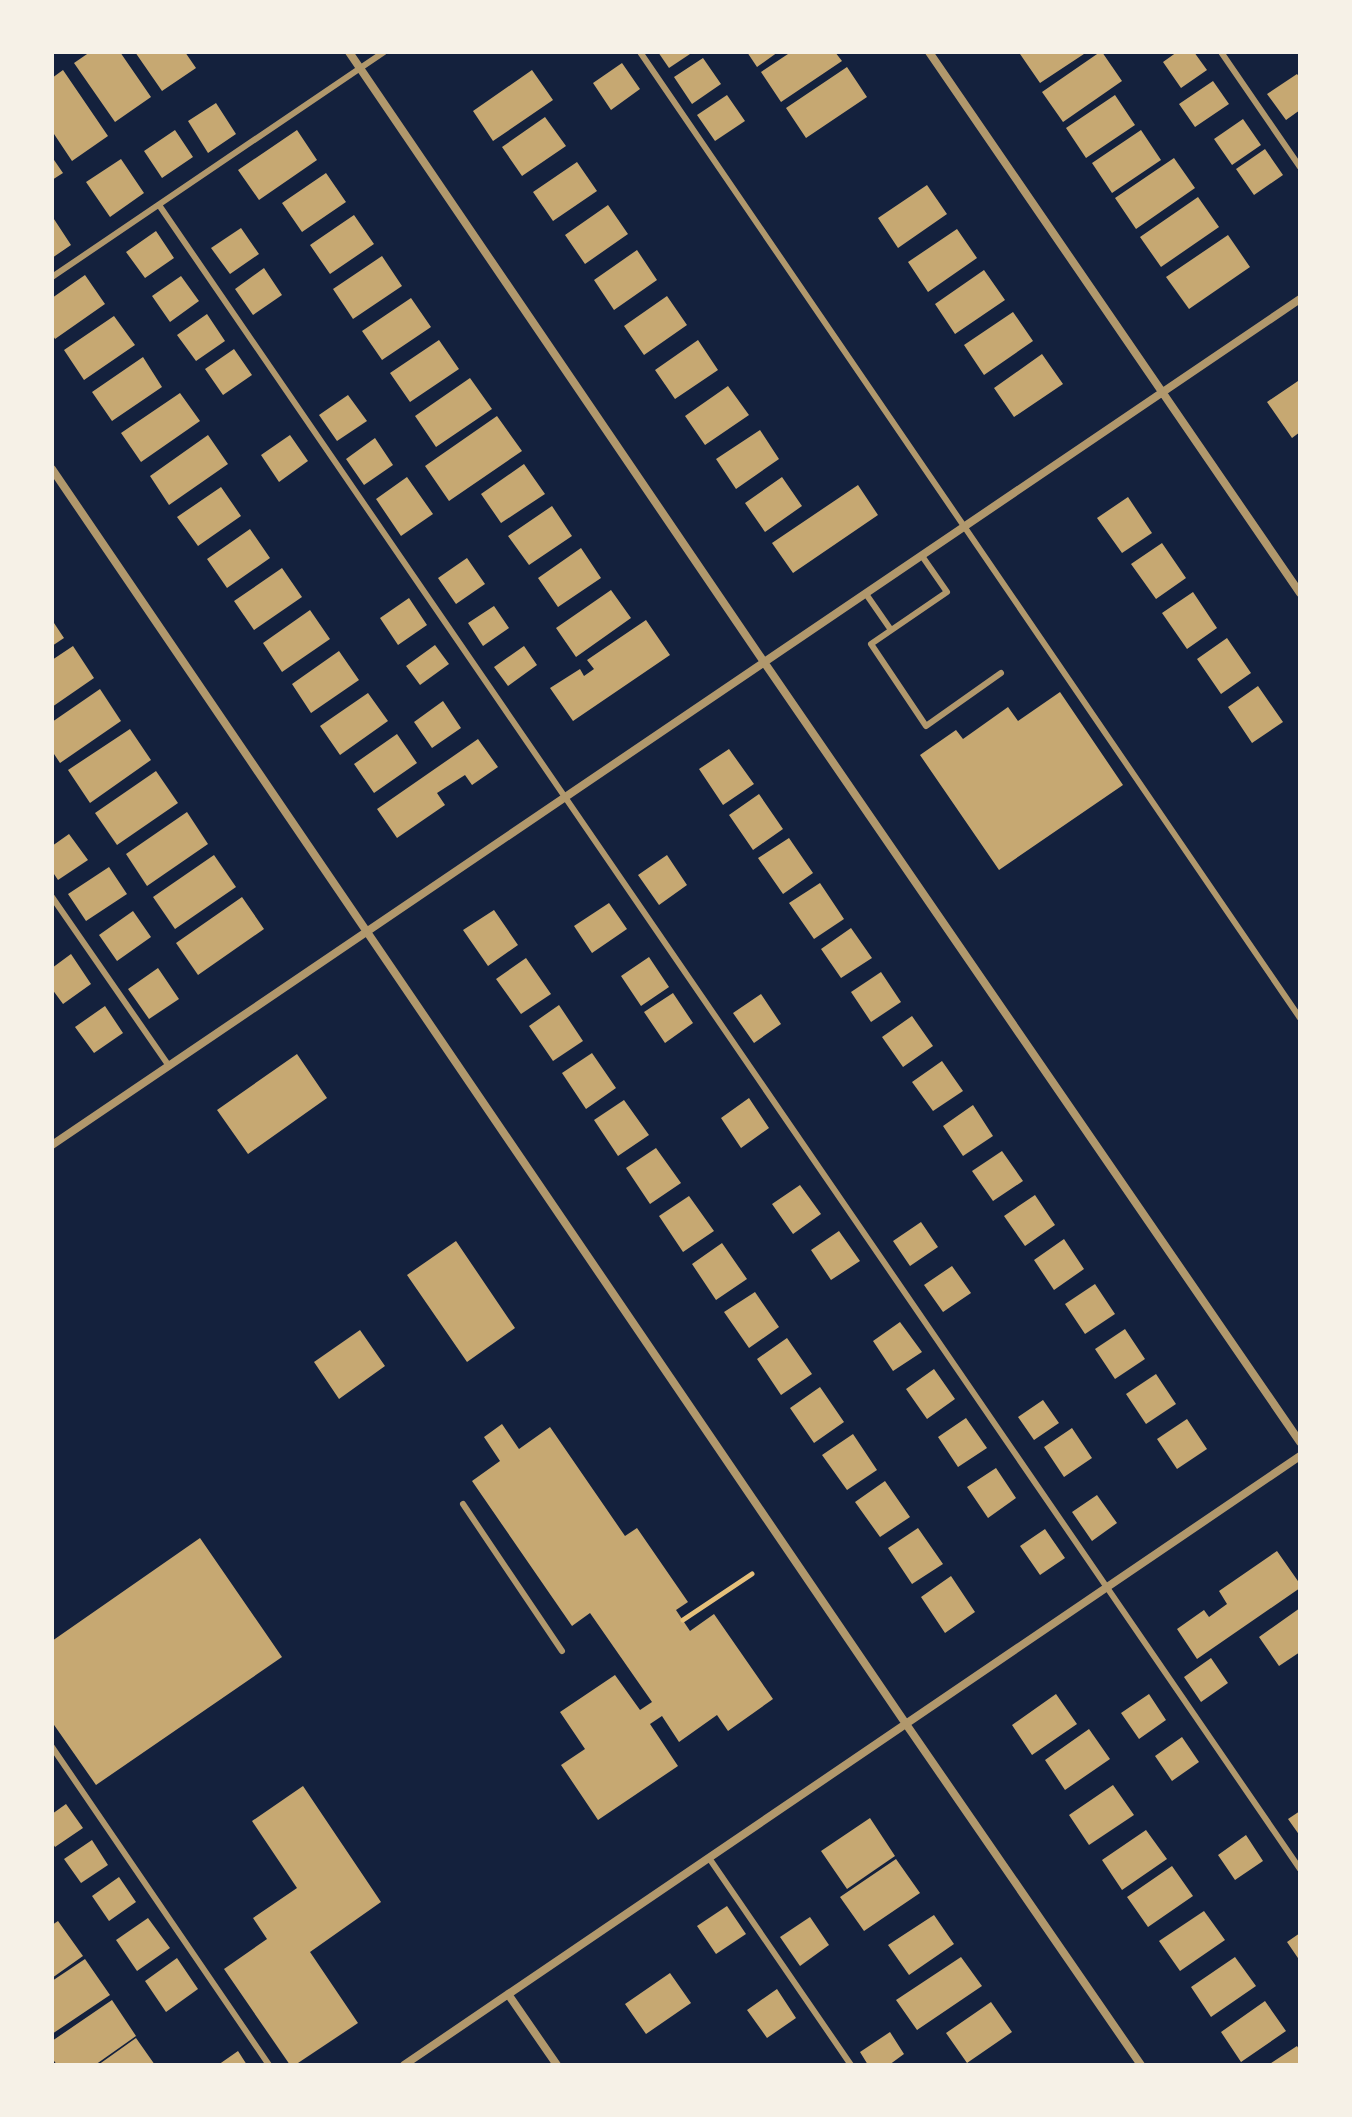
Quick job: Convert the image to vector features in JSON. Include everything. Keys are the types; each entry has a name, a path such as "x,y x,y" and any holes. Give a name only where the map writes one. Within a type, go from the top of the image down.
{"street":[{"path":"349,52 1300,1442"},
{"path":"929,52 1300,593"},
{"path":"52,1145 1300,299"},
{"path":"52,469 1141,2065"},
{"path":"404,2065 1300,1456"},
{"path":"508,1994 557,2065"}],"lane":[{"path":"52,277 384,52"},
{"path":"640,52 1300,1018"},
{"path":"1221,52 1300,167"},
{"path":"159,205 1300,1869"},
{"path":"922,556 947,592 871,644 926,726 1001,673"},
{"path":"866,594 891,630"},
{"path":"52,897 169,1066"},
{"path":"463,1504 562,1651"},
{"path":"52,1747 269,2065"},
{"path":"709,1858 851,2065"}],"path":[{"path":"683,1620 752,1574"}],"building":[{"path":"90,52 120,52 151,97 115,122 74,63"},
{"path":"135,52 185,52 196,68 162,91"},
{"path":"658,52 693,52 669,68"},
{"path":"747,52 778,52 757,67"},
{"path":"791,52 835,52 842,61 781,102 761,72"},
{"path":"1087,52 1040,83 1020,54"},
{"path":"1100,52 1122,81 1063,122 1042,92"},
{"path":"1177,52 1194,52 1207,70 1181,88 1163,62"},
{"path":"703,58 721,84 692,104 674,77"},
{"path":"622,63 640,89 611,110 593,83"},
{"path":"847,67 867,97 806,138 786,108"},
{"path":"63,70 108,136 72,161 52,131 52,78"},
{"path":"532,70 553,100 493,141 473,111"},
{"path":"1297,74 1300,78 1300,110 1286,120 1267,94"},
{"path":"1213,81 1229,104 1195,127 1179,104"},
{"path":"727,95 745,121 715,141 697,115"},
{"path":"1115,95 1135,125 1086,158 1066,128"},
{"path":"216,103 236,134 208,153 188,121"},
{"path":"545,117 566,146 522,176 502,147"},
{"path":"1243,119 1261,145 1232,165 1214,139"},
{"path":"175,130 193,157 162,178 144,151"},
{"path":"297,130 317,160 259,200 238,170"},
{"path":"1141,130 1161,160 1112,193 1092,163"},
{"path":"1265,149 1283,175 1254,195 1236,169"},
{"path":"52,157 63,173 52,180"},
{"path":"1174,158 1195,188 1136,229 1115,198"},
{"path":"121,159 144,193 110,217 86,182"},
{"path":"577,162 597,191 553,221 533,192"},
{"path":"326,173 346,202 302,232 282,203"},
{"path":"927,185 947,214 898,248 878,218"},
{"path":"1198,197 1219,227 1161,267 1140,237"},
{"path":"608,205 628,234 585,264 565,235"},
{"path":"354,215 374,244 330,274 310,245"},
{"path":"52,216 71,245 52,258"},
{"path":"241,228 259,254 230,274 211,248"},
{"path":"957,229 977,258 928,292 908,262"},
{"path":"156,231 174,258 145,278 126,252"},
{"path":"1228,235 1250,267 1189,309 1166,277"},
{"path":"637,250 657,280 614,310 594,280"},
{"path":"382,256 402,286 353,319 333,289"},
{"path":"264,268 282,295 253,315 235,289"},
{"path":"984,270 1005,300 955,334 935,304"},
{"path":"85,275 105,304 55,339 52,334 52,298"},
{"path":"181,276 199,301 170,322 152,296"},
{"path":"667,296 687,325 644,355 624,326"},
{"path":"411,298 431,327 382,360 362,331"},
{"path":"1013,312 1033,341 984,375 964,345"},
{"path":"207,314 225,341 196,361 177,335"},
{"path":"114,316 135,345 84,380 64,350"},
{"path":"439,340 459,369 410,402 390,373"},
{"path":"698,340 718,370 675,399 655,370"},
{"path":"234,349 252,375 223,395 205,369"},
{"path":"1042,354 1063,384 1014,417 994,388"},
{"path":"143,357 162,387 112,421 92,392"},
{"path":"470,378 492,409 436,447 415,416"},
{"path":"1298,381 1300,432 1292,438 1267,402"},
{"path":"728,386 749,415 705,445 685,416"},
{"path":"180,393 200,421 141,462 121,433"},
{"path":"348,395 367,421 337,441 319,415"},
{"path":"497,416 522,451 449,501 425,466"},
{"path":"760,430 779,459 736,489 716,459"},
{"path":"208,435 228,464 169,505 150,476"},
{"path":"290,435 308,461 279,482 261,455"},
{"path":"375,438 393,465 364,485 346,459"},
{"path":"524,464 545,494 501,523 481,494"},
{"path":"407,477 433,514 401,536 376,499"},
{"path":"782,477 802,506 765,532 745,503"},
{"path":"858,485 878,515 793,573 772,543"},
{"path":"221,487 241,516 198,546 177,517"},
{"path":"1128,497 1152,533 1122,553 1097,518"},
{"path":"552,506 572,536 529,565 508,536"},
{"path":"250,529 270,558 227,588 207,559"},
{"path":"1162,543 1186,578 1156,599 1131,564"},
{"path":"581,548 601,578 558,607 538,578"},
{"path":"467,558 485,584 456,604 438,578"},
{"path":"282,568 302,597 254,630 234,601"},
{"path":"611,590 631,618 576,657 556,628"},
{"path":"1193,592 1217,628 1187,649 1162,613"},
{"path":"409,598 427,625 398,645 380,618"},
{"path":"494,606 509,628 483,646 468,623"},
{"path":"310,610 330,639 282,672 263,643"},
{"path":"52,620 64,638 52,646"},
{"path":"646,620 670,655 573,721 550,688 580,669 584,676 594,669 587,660"},
{"path":"1227,638 1251,673 1221,694 1197,659"},
{"path":"435,645 449,664 420,685 406,666"},
{"path":"73,646 94,678 52,707 52,660"},
{"path":"524,646 537,665 508,686 494,667"},
{"path":"339,651 359,680 311,713 292,684"},
{"path":"1258,686 1283,722 1252,743 1228,707"},
{"path":"100,689 121,721 60,763 52,751 52,722"},
{"path":"1060,692 1123,785 999,870 920,755 956,730 963,739 1008,707 1018,721"},
{"path":"368,693 388,721 340,755 320,726"},
{"path":"443,701 461,728 432,748 414,722"},
{"path":"130,729 151,760 90,803 68,770"},
{"path":"397,734 417,763 374,793 354,764"},
{"path":"478,739 498,767 472,785 465,775 437,793 445,805 397,838 377,809"},
{"path":"729,749 754,784 723,805 699,769"},
{"path":"156,771 178,803 117,845 95,813"},
{"path":"759,794 783,829 753,850 729,815"},
{"path":"187,812 208,844 147,886 126,854"},
{"path":"69,834 88,860 58,880 52,871 52,846"},
{"path":"789,838 813,873 783,894 758,858"},
{"path":"214,855 236,887 175,929 153,897"},
{"path":"667,855 687,885 659,905 638,875"},
{"path":"109,867 127,894 86,921 68,894"},
{"path":"820,883 844,919 814,939 789,903"},
{"path":"242,897 264,929 198,975 176,943"},
{"path":"609,903 627,929 592,953 574,926"},
{"path":"494,910 518,945 488,966 463,930"},
{"path":"133,911 151,937 117,961 99,935"},
{"path":"851,928 872,958 841,978 821,949"},
{"path":"71,954 91,984 63,1004 52,989 52,968"},
{"path":"649,957 669,987 641,1006 621,976"},
{"path":"526,958 551,994 521,1014 496,979"},
{"path":"158,968 179,999 149,1019 128,989"},
{"path":"881,972 901,1002 871,1022 851,992"},
{"path":"673,993 693,1023 665,1043 644,1012"},
{"path":"761,994 781,1024 754,1043 733,1013"},
{"path":"559,1005 583,1041 553,1061 529,1026"},
{"path":"105,1006 123,1033 94,1053 75,1027"},
{"path":"912,1016 933,1046 903,1067 882,1037"},
{"path":"592,1053 616,1088 586,1109 562,1073"},
{"path":"297,1054 327,1098 248,1154 217,1110"},
{"path":"942,1061 963,1091 933,1111 912,1082"},
{"path":"749,1098 769,1128 741,1148 721,1118"},
{"path":"624,1100 649,1135 618,1156 594,1120"},
{"path":"973,1105 993,1136 963,1156 943,1126"},
{"path":"656,1148 681,1183 650,1204 626,1168"},
{"path":"1002,1151 1023,1181 993,1201 972,1171"},
{"path":"800,1185 821,1214 793,1234 772,1204"},
{"path":"1035,1195 1055,1225 1025,1246 1004,1216"},
{"path":"689,1196 714,1231 683,1252 659,1216"},
{"path":"921,1222 938,1247 910,1266 893,1241"},
{"path":"839,1231 860,1261 831,1280 811,1250"},
{"path":"1064,1239 1084,1269 1054,1290 1034,1260"},
{"path":"456,1241 515,1328 467,1362 407,1275"},
{"path":"722,1243 747,1279 716,1300 692,1264"},
{"path":"952,1266 971,1293 943,1312 924,1285"},
{"path":"1095,1284 1115,1314 1085,1334 1065,1304"},
{"path":"755,1292 779,1327 749,1348 724,1312"},
{"path":"900,1322 922,1352 893,1371 873,1341"},
{"path":"1125,1329 1145,1359 1115,1379 1095,1349"},
{"path":"360,1330 385,1366 339,1399 314,1362"},
{"path":"787,1338 812,1374 781,1395 757,1359"},
{"path":"934,1369 955,1399 927,1419 906,1389"},
{"path":"1156,1374 1176,1404 1146,1424 1126,1394"},
{"path":"820,1387 844,1422 814,1443 790,1408"},
{"path":"1043,1400 1059,1423 1034,1440 1018,1417"},
{"path":"966,1418 987,1448 958,1467 938,1437"},
{"path":"1187,1419 1207,1449 1177,1469 1157,1439"},
{"path":"502,1424 519,1449 550,1427 625,1536 637,1528 688,1602 676,1610 690,1631 714,1614 773,1699 728,1731 717,1715 679,1742 662,1716 650,1724 678,1766 598,1820 561,1765 585,1749 560,1712 615,1675 640,1710 652,1702 590,1613 572,1626 472,1481 500,1461 484,1437"},
{"path":"1072,1428 1092,1458 1064,1477 1044,1447"},
{"path":"853,1434 877,1470 847,1490 822,1455"},
{"path":"996,1468 1016,1498 988,1518 967,1487"},
{"path":"885,1481 910,1517 880,1537 855,1502"},
{"path":"1097,1495 1117,1523 1092,1541 1072,1512"},
{"path":"918,1528 943,1564 912,1584 888,1548"},
{"path":"1045,1529 1065,1558 1040,1575 1020,1546"},
{"path":"200,1538 282,1657 96,1785 52,1722 52,1641"},
{"path":"1277,1551 1300,1588 1197,1659 1177,1629 1204,1610 1209,1617 1227,1604 1219,1591"},
{"path":"951,1576 975,1612 945,1633 921,1597"},
{"path":"1300,1608 1300,1652 1279,1666 1259,1637"},
{"path":"1211,1658 1228,1683 1201,1702 1184,1677"},
{"path":"1056,1694 1077,1724 1032,1755 1012,1725"},
{"path":"1149,1694 1166,1720 1139,1739 1121,1713"},
{"path":"1089,1729 1110,1759 1065,1790 1045,1760"},
{"path":"1182,1737 1199,1762 1172,1781 1155,1756"},
{"path":"1113,1785 1134,1815 1089,1845 1069,1815"},
{"path":"303,1786 381,1902 310,1952 358,2023 295,2065 290,2065 224,1969 267,1939 253,1918 297,1888 252,1821"},
{"path":"66,1804 83,1828 55,1847 52,1842 52,1814"},
{"path":"1300,1811 1300,1836 1288,1819"},
{"path":"870,1818 895,1856 847,1889 821,1851"},
{"path":"1146,1830 1167,1859 1122,1890 1102,1860"},
{"path":"1246,1835 1263,1861 1235,1880 1218,1855"},
{"path":"92,1840 108,1865 81,1883 64,1859"},
{"path":"896,1859 920,1893 864,1931 840,1897"},
{"path":"1172,1866 1193,1896 1148,1927 1127,1897"},
{"path":"119,1877 136,1902 109,1921 92,1896"},
{"path":"727,1906 746,1934 716,1954 697,1926"},
{"path":"1204,1911 1225,1940 1180,1971 1159,1941"},
{"path":"934,1915 954,1944 909,1975 888,1945"},
{"path":"810,1917 829,1945 800,1966 780,1937"},
{"path":"148,1918 170,1948 137,1971 116,1940"},
{"path":"58,1921 83,1956 52,1978 52,1925"},
{"path":"1300,1933 1300,1961 1287,1942"},
{"path":"961,1957 982,1986 917,2030 896,2000"},
{"path":"1235,1957 1256,1986 1211,2017 1191,1987"},
{"path":"177,1958 198,1989 166,2012 145,1981"},
{"path":"85,1959 110,1995 52,2034 52,1981"},
{"path":"670,1973 691,2003 646,2034 625,2004"},
{"path":"777,1989 796,2018 767,2038 747,2010"},
{"path":"112,2000 136,2036 95,2065 57,2065 52,2058 52,2041"},
{"path":"1265,2001 1286,2031 1241,2062 1221,2032"},
{"path":"991,2002 1012,2032 967,2063 946,2033"},
{"path":"890,2032 904,2054 889,2065 868,2065 860,2052"},
{"path":"136,2038 155,2065 98,2065"},
{"path":"1297,2046 1300,2065 1268,2065"},
{"path":"238,2051 247,2065 218,2065"}]}
